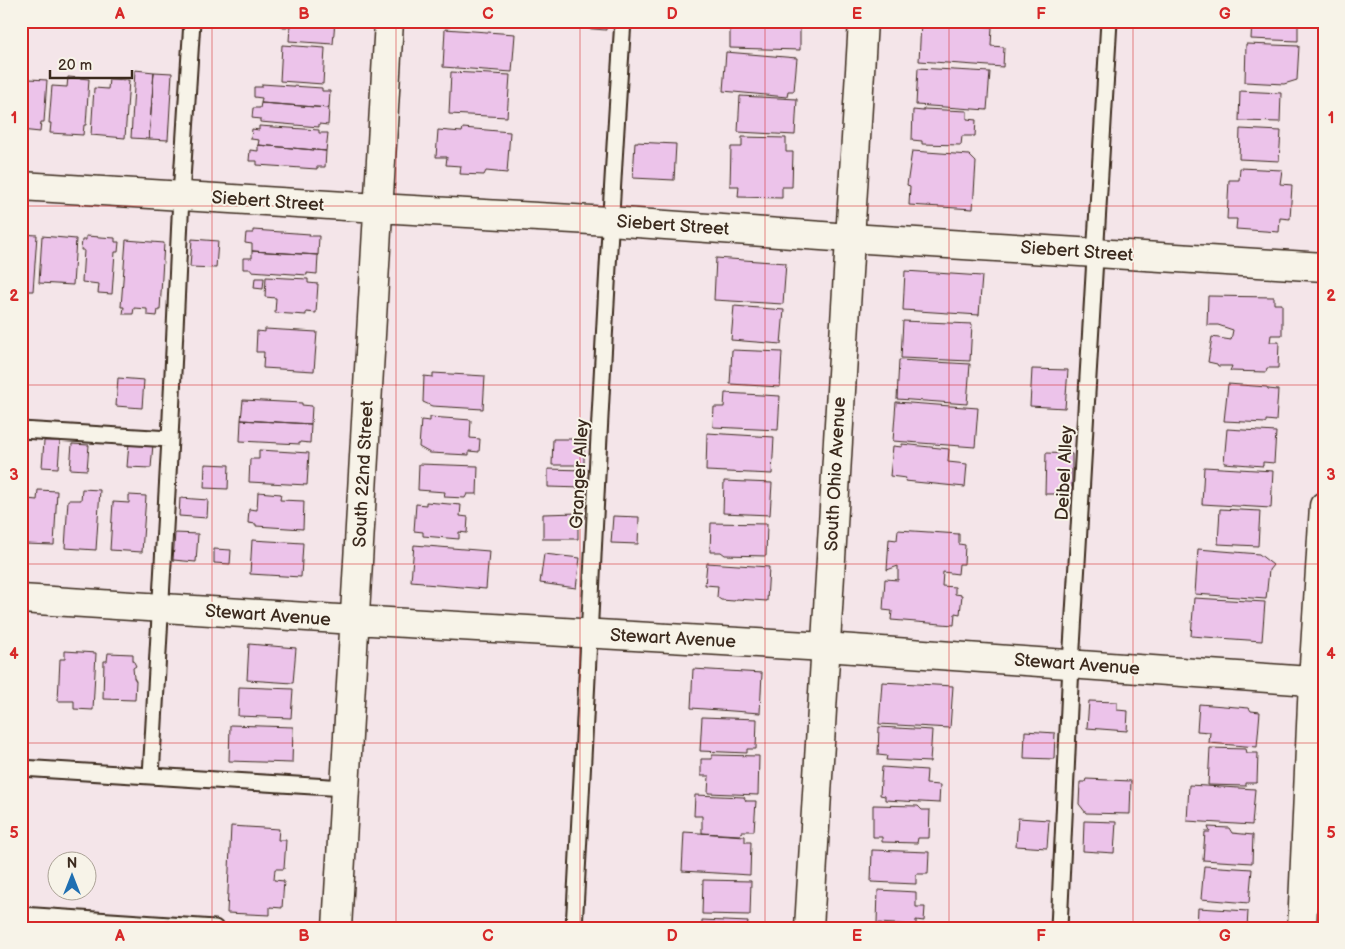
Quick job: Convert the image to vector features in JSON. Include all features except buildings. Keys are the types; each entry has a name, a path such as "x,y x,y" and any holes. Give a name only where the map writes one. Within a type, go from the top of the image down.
{"street":[{"name":"South 22nd Street","path":"337,928 389,21"},
{"name":"South Ohio Avenue","path":"809,928 863,21"},
{"name":"Siebert Street","path":"21,186 609,221 1324,267"},
{"path":"1302,928 1318,682 1324,506"},
{"name":"Stewart Avenue","path":"21,599 825,647 1318,682"}],"lane":[{"path":"151,776 192,21"},
{"name":"Granger Alley","path":"574,928 609,221 623,21"},
{"name":"Deibel Alley","path":"1059,928 1071,664 1109,21"},
{"path":"21,430 170,439"},
{"path":"21,768 344,788"},
{"path":"21,915 215,928"}]}
